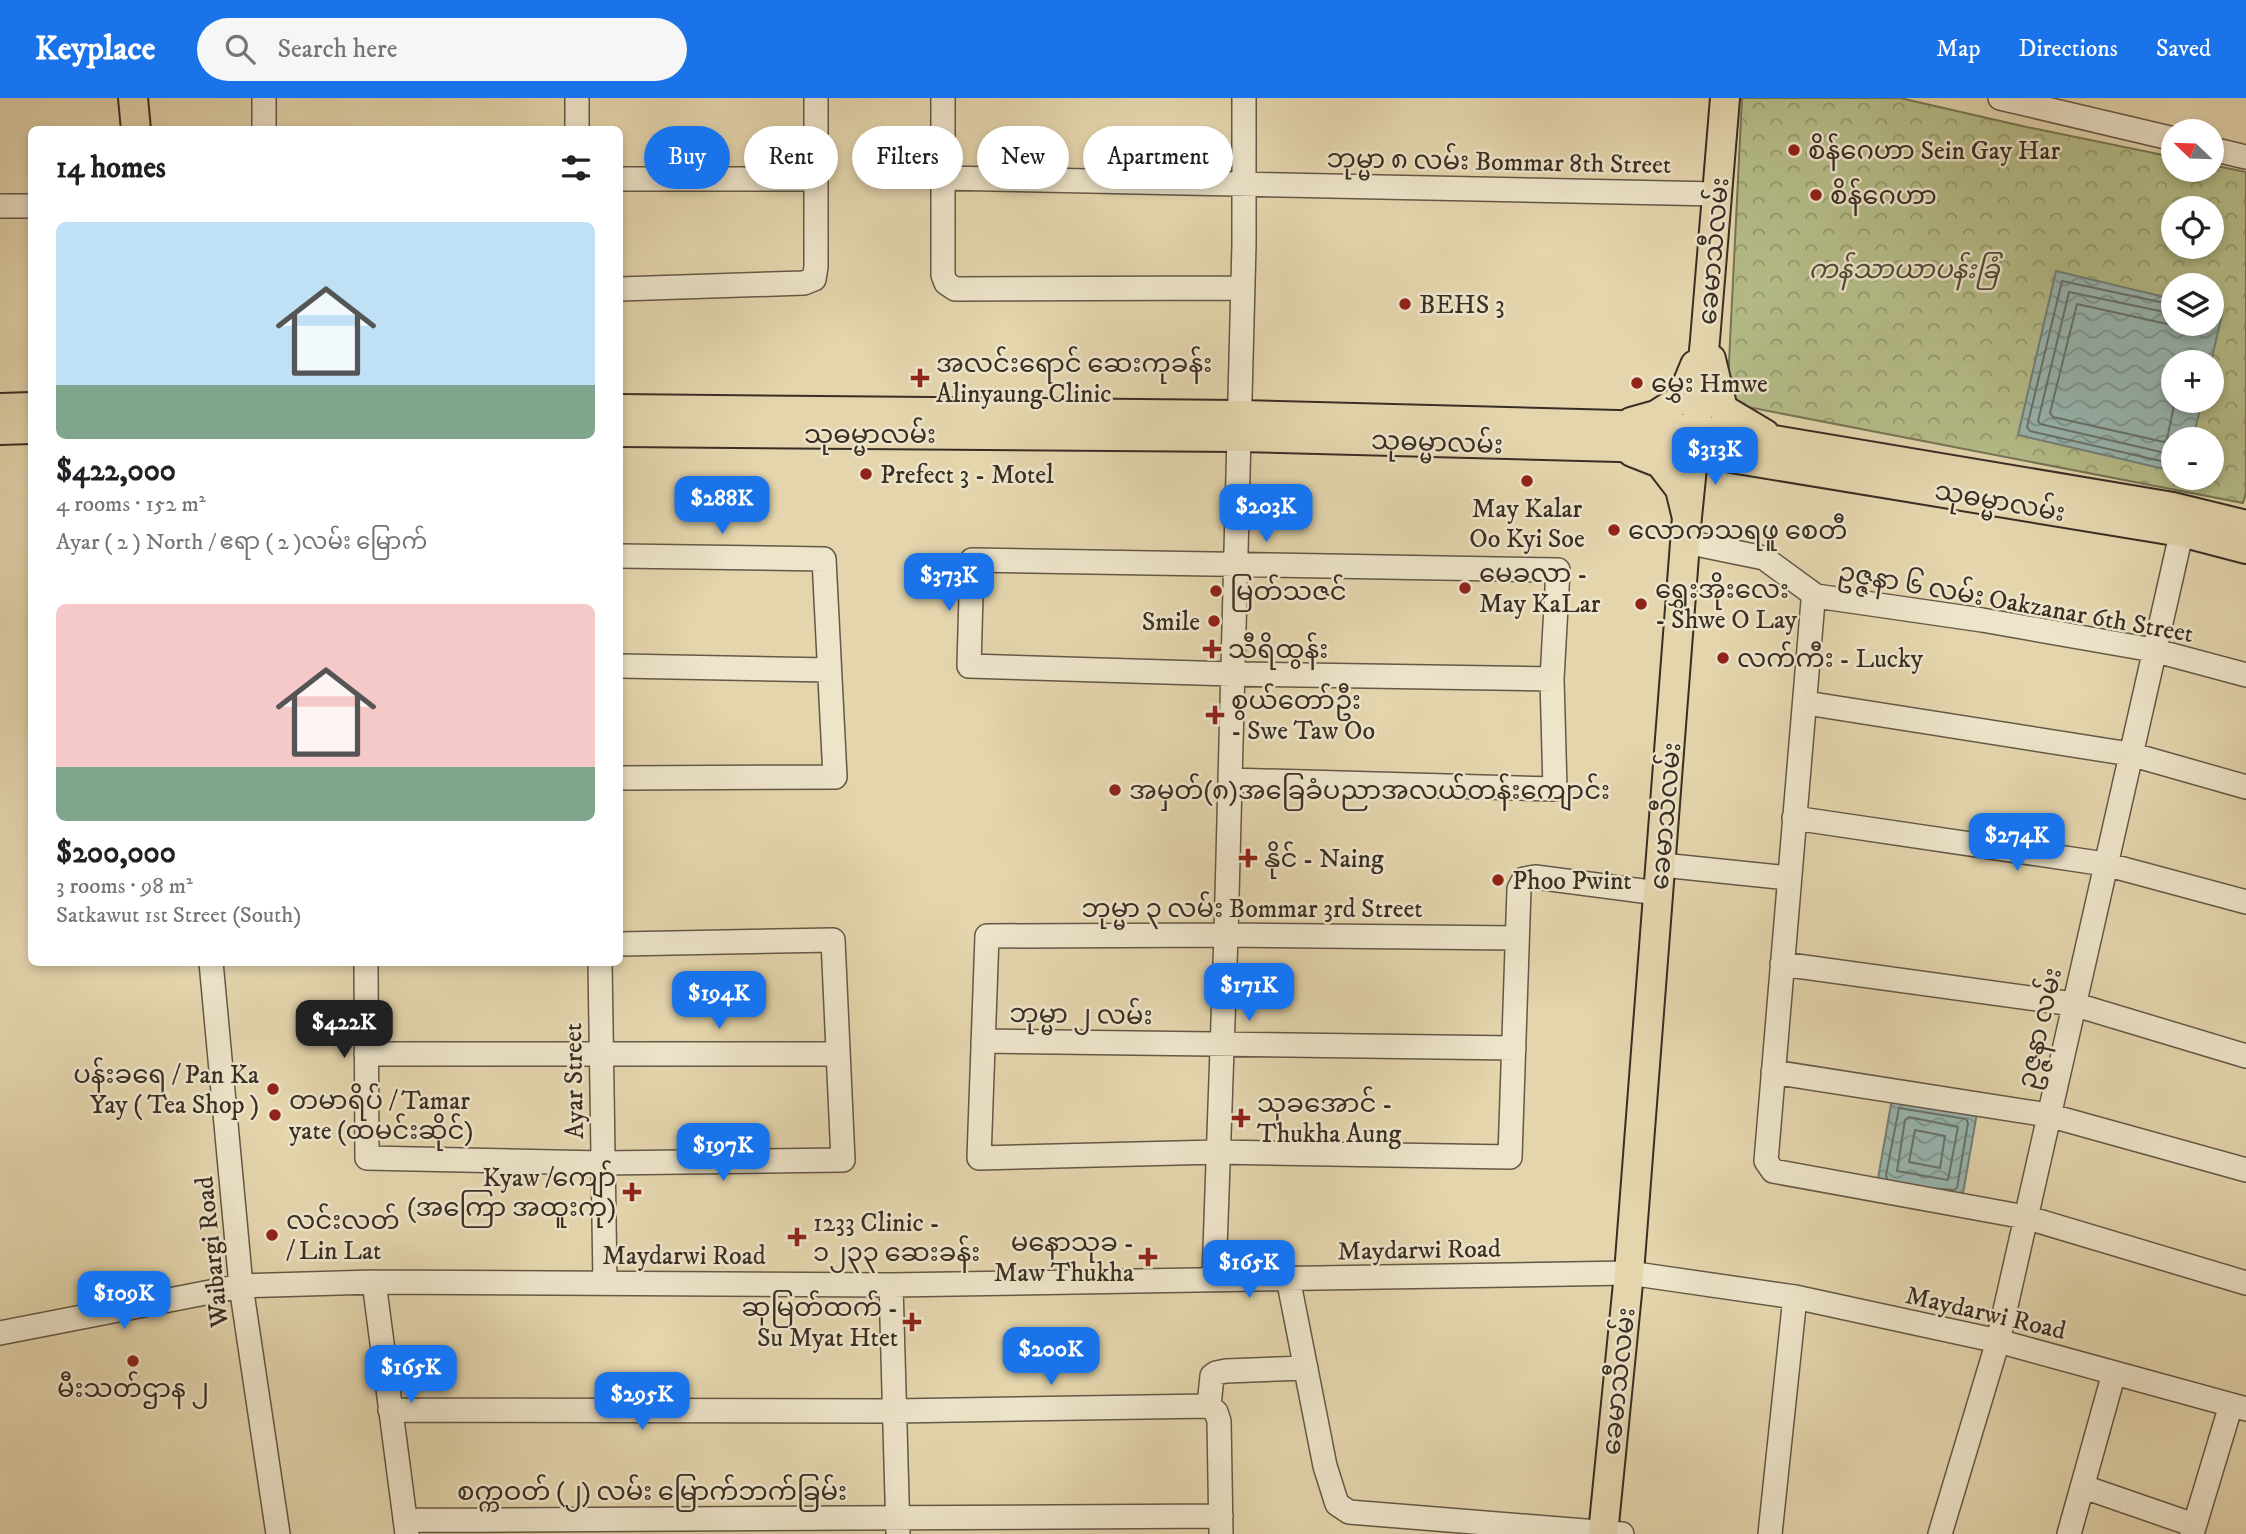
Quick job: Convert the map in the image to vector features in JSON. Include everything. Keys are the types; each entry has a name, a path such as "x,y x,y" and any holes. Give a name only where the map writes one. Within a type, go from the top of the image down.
{"main road":[{"path":"133,98 136,126"},
{"name":"ခေမာသီလမ်း","path":"1609,1533 1687,529 1725,98"},
{"path":"1687,529 1681,489 1660,463 1619,436 1681,399 1705,340"},
{"path":"1687,529 1704,483 1738,464 1773,451 1723,409 1705,340"},
{"path":"0,408 28,407"},
{"name":"သုဓမ္မာလမ်း","path":"623,409 1619,436 1696,441 1773,451 2184,521 2246,525"},
{"name":"သုဓမ္မာလမ်း","path":"623,432 1239,426"},
{"path":"0,430 28,429"},
{"name":"သုဓမ္မာလမ်း","path":"2184,521 2246,549"}],"street":[{"path":"264,98 264,126"},
{"path":"577,98 577,126"},
{"path":"816,98 816,126"},
{"path":"943,98 943,126"},
{"path":"1214,1279 1244,244 1244,98"},
{"path":"2000,98 2161,136"},
{"path":"2224,152 2246,157"},
{"name":"ဘုမ္မာ ၈ လမ်း Bommar 8th Street","path":"963,178 1717,194"},
{"path":"623,179 744,179"},
{"path":"623,289 804,283 814,279 816,189"},
{"path":"943,189 943,275 946,283 955,289 1242,288"},
{"path":"0,206 28,206"},
{"name":"ဥဇ္ဇနာ လမ်း","path":"1940,1534 1998,1341 2184,521"},
{"path":"1687,529 1764,558 1816,596 1813,601 1806,703 1788,878 1766,1161 1769,1167 1773,1171 2025,1217 2246,1283"},
{"path":"623,556 824,559 835,777 623,778"},
{"path":"1230,780 1555,789 1552,679 1558,570 972,560 969,666 1233,674 1552,679"},
{"name":"ဥဇ္ဇနာ ၆ လမ်း Oakzanar 6th Street","path":"1816,596 1968,618 2153,650 2246,675"},
{"path":"623,666 830,670"},
{"path":"1806,703 2130,754 2246,787"},
{"path":"1794,818 2105,864 2246,902"},
{"path":"1662,865 1788,878"},
{"path":"983,1041 979,1158 1217,1152 1510,1157 1519,889 1524,880 1535,877 1658,893"},
{"name":"ဘုမ္မာ ၃ လမ်း Bommar 3rd Street","path":"983,1041 987,936 1517,938"},
{"path":"366,966 367,1158 602,1163 843,1160 833,940 623,944"},
{"path":"1782,964 2073,1004 2246,1056"},
{"name":"Waibargi Road","path":"211,966 241,1286 278,1534"},
{"name":"Ayar Street","path":"600,966 605,1283"},
{"name":"ဘုမ္မာ ၂ လမ်း","path":"983,1041 1514,1048"},
{"path":"366,1054 837,1054"},
{"path":"1773,1072 2048,1115 2246,1170"},
{"name":"Maydarwi Road","path":"0,1333 241,1286 374,1282 891,1285 1629,1273 1795,1297 1998,1341 2239,1407"},
{"path":"1287,1279 1325,1466 1337,1504 1342,1508 1349,1512 1609,1533"},
{"path":"374,1282 406,1527"},
{"path":"891,1285 898,1525"},
{"path":"1770,1534 1795,1297"},
{"path":"1209,1406 1212,1376 1216,1373 1306,1368"},
{"path":"2069,1534 2114,1373"},
{"path":"390,1410 894,1410 1209,1406 1216,1412 1219,1421 1221,1525"},
{"path":"2084,1487 2193,1529 2239,1407"},
{"name":"စက္ကဝတ် (၂) လမ်း မြောက်ဘက်ခြမ်း","path":"406,1527 621,1521 898,1525 1221,1525"}],"green space":[{"name":"ကန်သာယာပန်းခြံ","path":"1742,98 1900,98 2161,155 2161,182 2224,182 2224,167 2246,172 2246,492 2243,503 2176,490 2224,490 2224,427 2161,427 2161,487 1727,403"}],"water":[{"path":"2056,271 2161,296 2161,336 2217,336 2214,350 2161,350 2161,413 2199,413 2196,427 2161,427 2161,468 2018,435"},
{"path":"1892,1099 1977,1113 1962,1199 1877,1184"}],"place":[{"name":"စိန်ဂေဟာ Sein Gay Har","path":"1794,150"},
{"name":"စိန်ဂေဟာ","path":"1816,195"},
{"name":"BEHS 3","path":"1405,304"},
{"name":"အလင်းရောင် ဆေးကုခန်း Alinyaung Clinic","path":"920,378"},
{"name":"မွှေး Hmwe","path":"1637,383"},
{"name":"Prefect 3 - Motel","path":"866,474"},
{"name":"May Kalar Oo Kyi Soe","path":"1527,481"},
{"name":"လောကသရဖူ စေတီ","path":"1614,530"},
{"name":"မေခလာ - May KaLar","path":"1465,588"},
{"name":"မြတ်သဇင်","path":"1216,591"},
{"name":"ရွှေးအိုးလေး - Shwe O Lay","path":"1641,604"},
{"name":"Smile","path":"1214,621"},
{"name":"သီရိထွန်း","path":"1212,649"},
{"name":"လက်ကီး - Lucky","path":"1723,658"},
{"name":"စွယ်တော်ဦး - Swe Taw Oo","path":"1215,715"},
{"name":"အမှတ်(၈)အခြေခံပညာအလယ်တန်းကျောင်း","path":"1115,790"},
{"name":"နိုင် - Naing","path":"1248,858"},
{"name":"Phoo Pwint","path":"1498,880"},
{"name":"ပန်းခရေ / Pan Ka Yay ( Tea Shop )","path":"273,1089"},
{"name":"တမာရိပ် / Tamar yate (ထမင်းဆိုင်)","path":"275,1115"},
{"name":"သုခအောင် - Thukha Aung","path":"1241,1118"},
{"name":"Kyaw /ကျော် (အကြော အထူးကု)","path":"632,1192"},
{"name":"လင်းလတ် / Lin Lat","path":"272,1235"},
{"name":"1233 Clinic - ၁၂၃၃ ဆေးခန်း","path":"797,1237"},
{"name":"မနောသုခ - Maw Thukha","path":"1148,1257"},
{"name":"ဆုမြတ်ထက် - Su Myat Htet","path":"912,1322"},
{"name":"မီးသတ်ဌာန ၂","path":"133,1361"}]}
